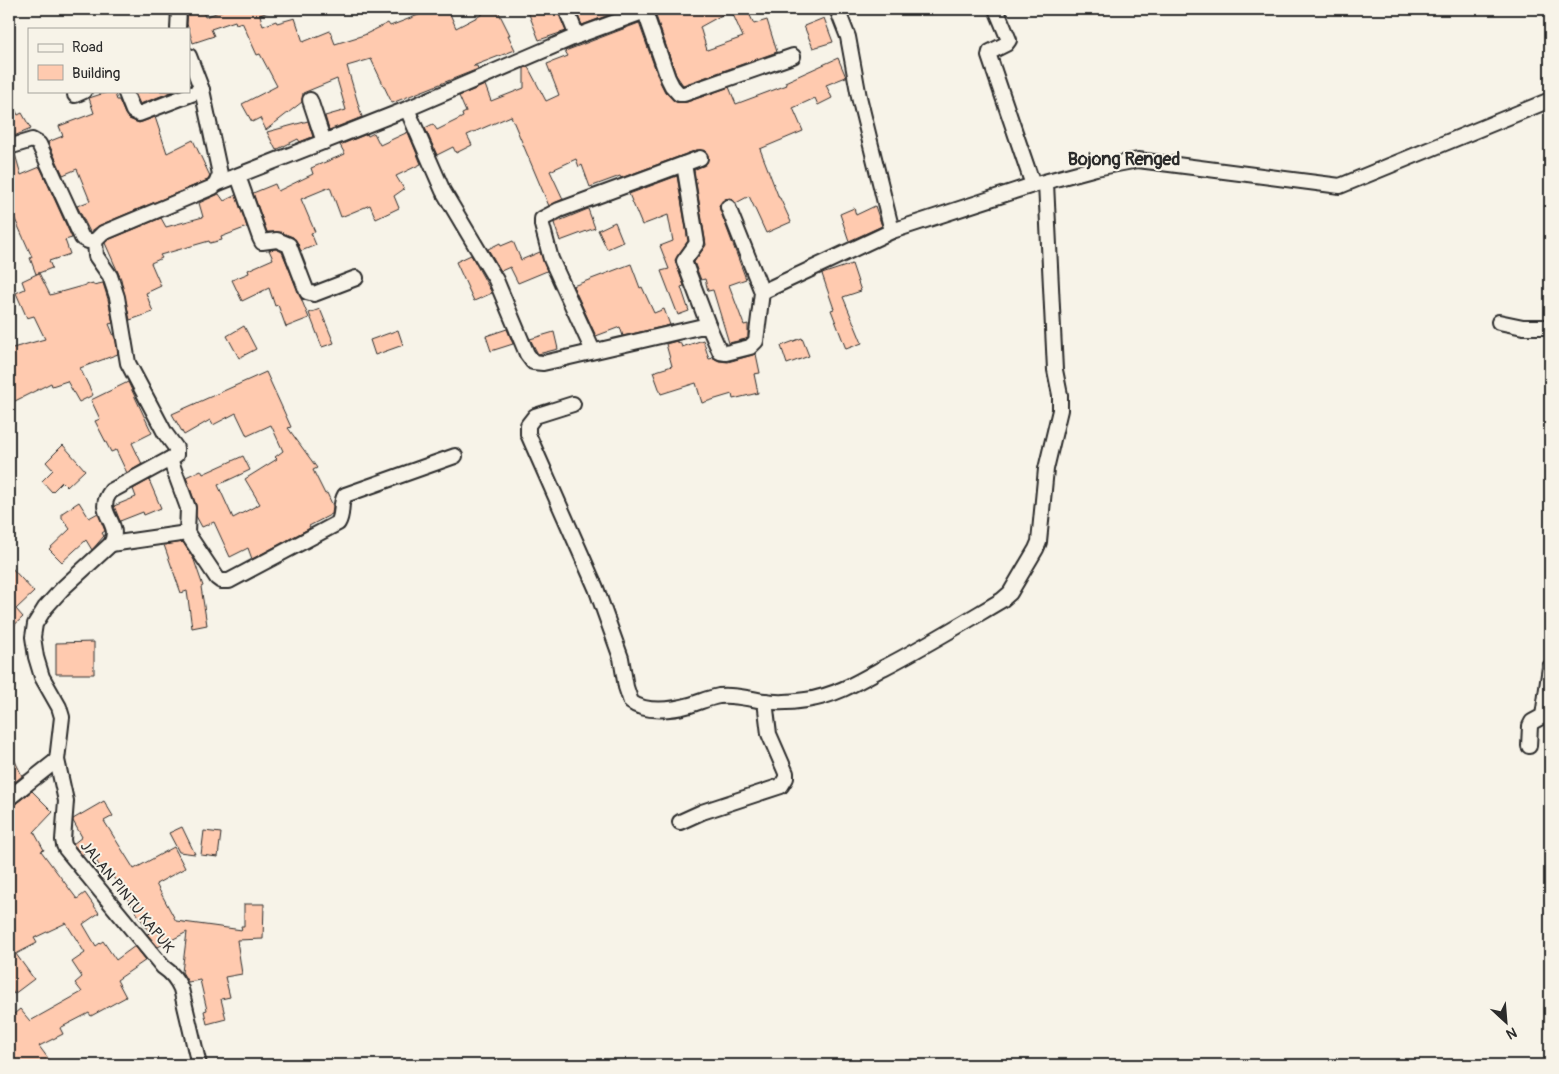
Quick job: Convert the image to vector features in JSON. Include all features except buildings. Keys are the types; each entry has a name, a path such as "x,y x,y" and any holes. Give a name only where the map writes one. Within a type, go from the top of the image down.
{"street":[{"path":"178,28 179,9"},
{"path":"566,9 577,36"},
{"path":"837,9 848,37 860,97 892,231"},
{"path":"573,404 535,416 528,425 528,434 596,588 621,658 626,687 631,702 639,706 657,709 676,708 690,705 706,698 722,696 765,701 806,700 833,694 910,654 1002,600 1010,593 1039,542 1046,470 1060,410 1060,395 1055,370 1040,184 989,56 990,52 1006,44 1009,40 996,9"},
{"path":"216,184 407,109 577,36 648,11 668,78 672,86 680,94 793,56"},
{"path":"9,148 32,140 40,144 82,238 88,241 95,241 103,233 213,188 220,174 202,90 190,59"},
{"path":"124,92 133,111 139,114 202,90"},
{"path":"310,100 324,142"},
{"path":"762,292 892,231 1088,170 1138,160 1340,186 1550,100"},
{"path":"407,109 442,191 496,280 527,354 533,362 542,363 691,328 709,327"},
{"path":"593,351 551,259 542,219 559,210 700,158"},
{"path":"684,164 697,243 684,261 720,352 726,354 750,347 756,341 762,292 728,207"},
{"path":"238,176 262,242 277,240 289,245 307,292 314,294 356,278"},
{"path":"95,241 96,256 110,276 116,297 128,363 177,452 170,459 111,491 106,498 104,506 115,531 111,544"},
{"path":"1499,322 1523,327 1550,327"},
{"path":"170,459 188,508 187,533 217,578 221,581 229,581 338,523 342,516 341,502 345,496 455,456"},
{"path":"111,544 187,533"},
{"name":"JALAN PINTU KAPUK","path":"111,544 63,588 45,608 35,624 33,637 36,657 42,677 59,706 62,717 57,760 66,801 63,840 66,849 163,966 177,980 181,989 199,1065"},
{"path":"1528,746 1532,722 1543,716 1550,667"},
{"path":"680,822 702,812 781,786 784,782 786,773 769,734 765,701"},
{"path":"9,798 57,760"}],"district":[{"name":"Bojong Renged","path":"1124,159"}]}
